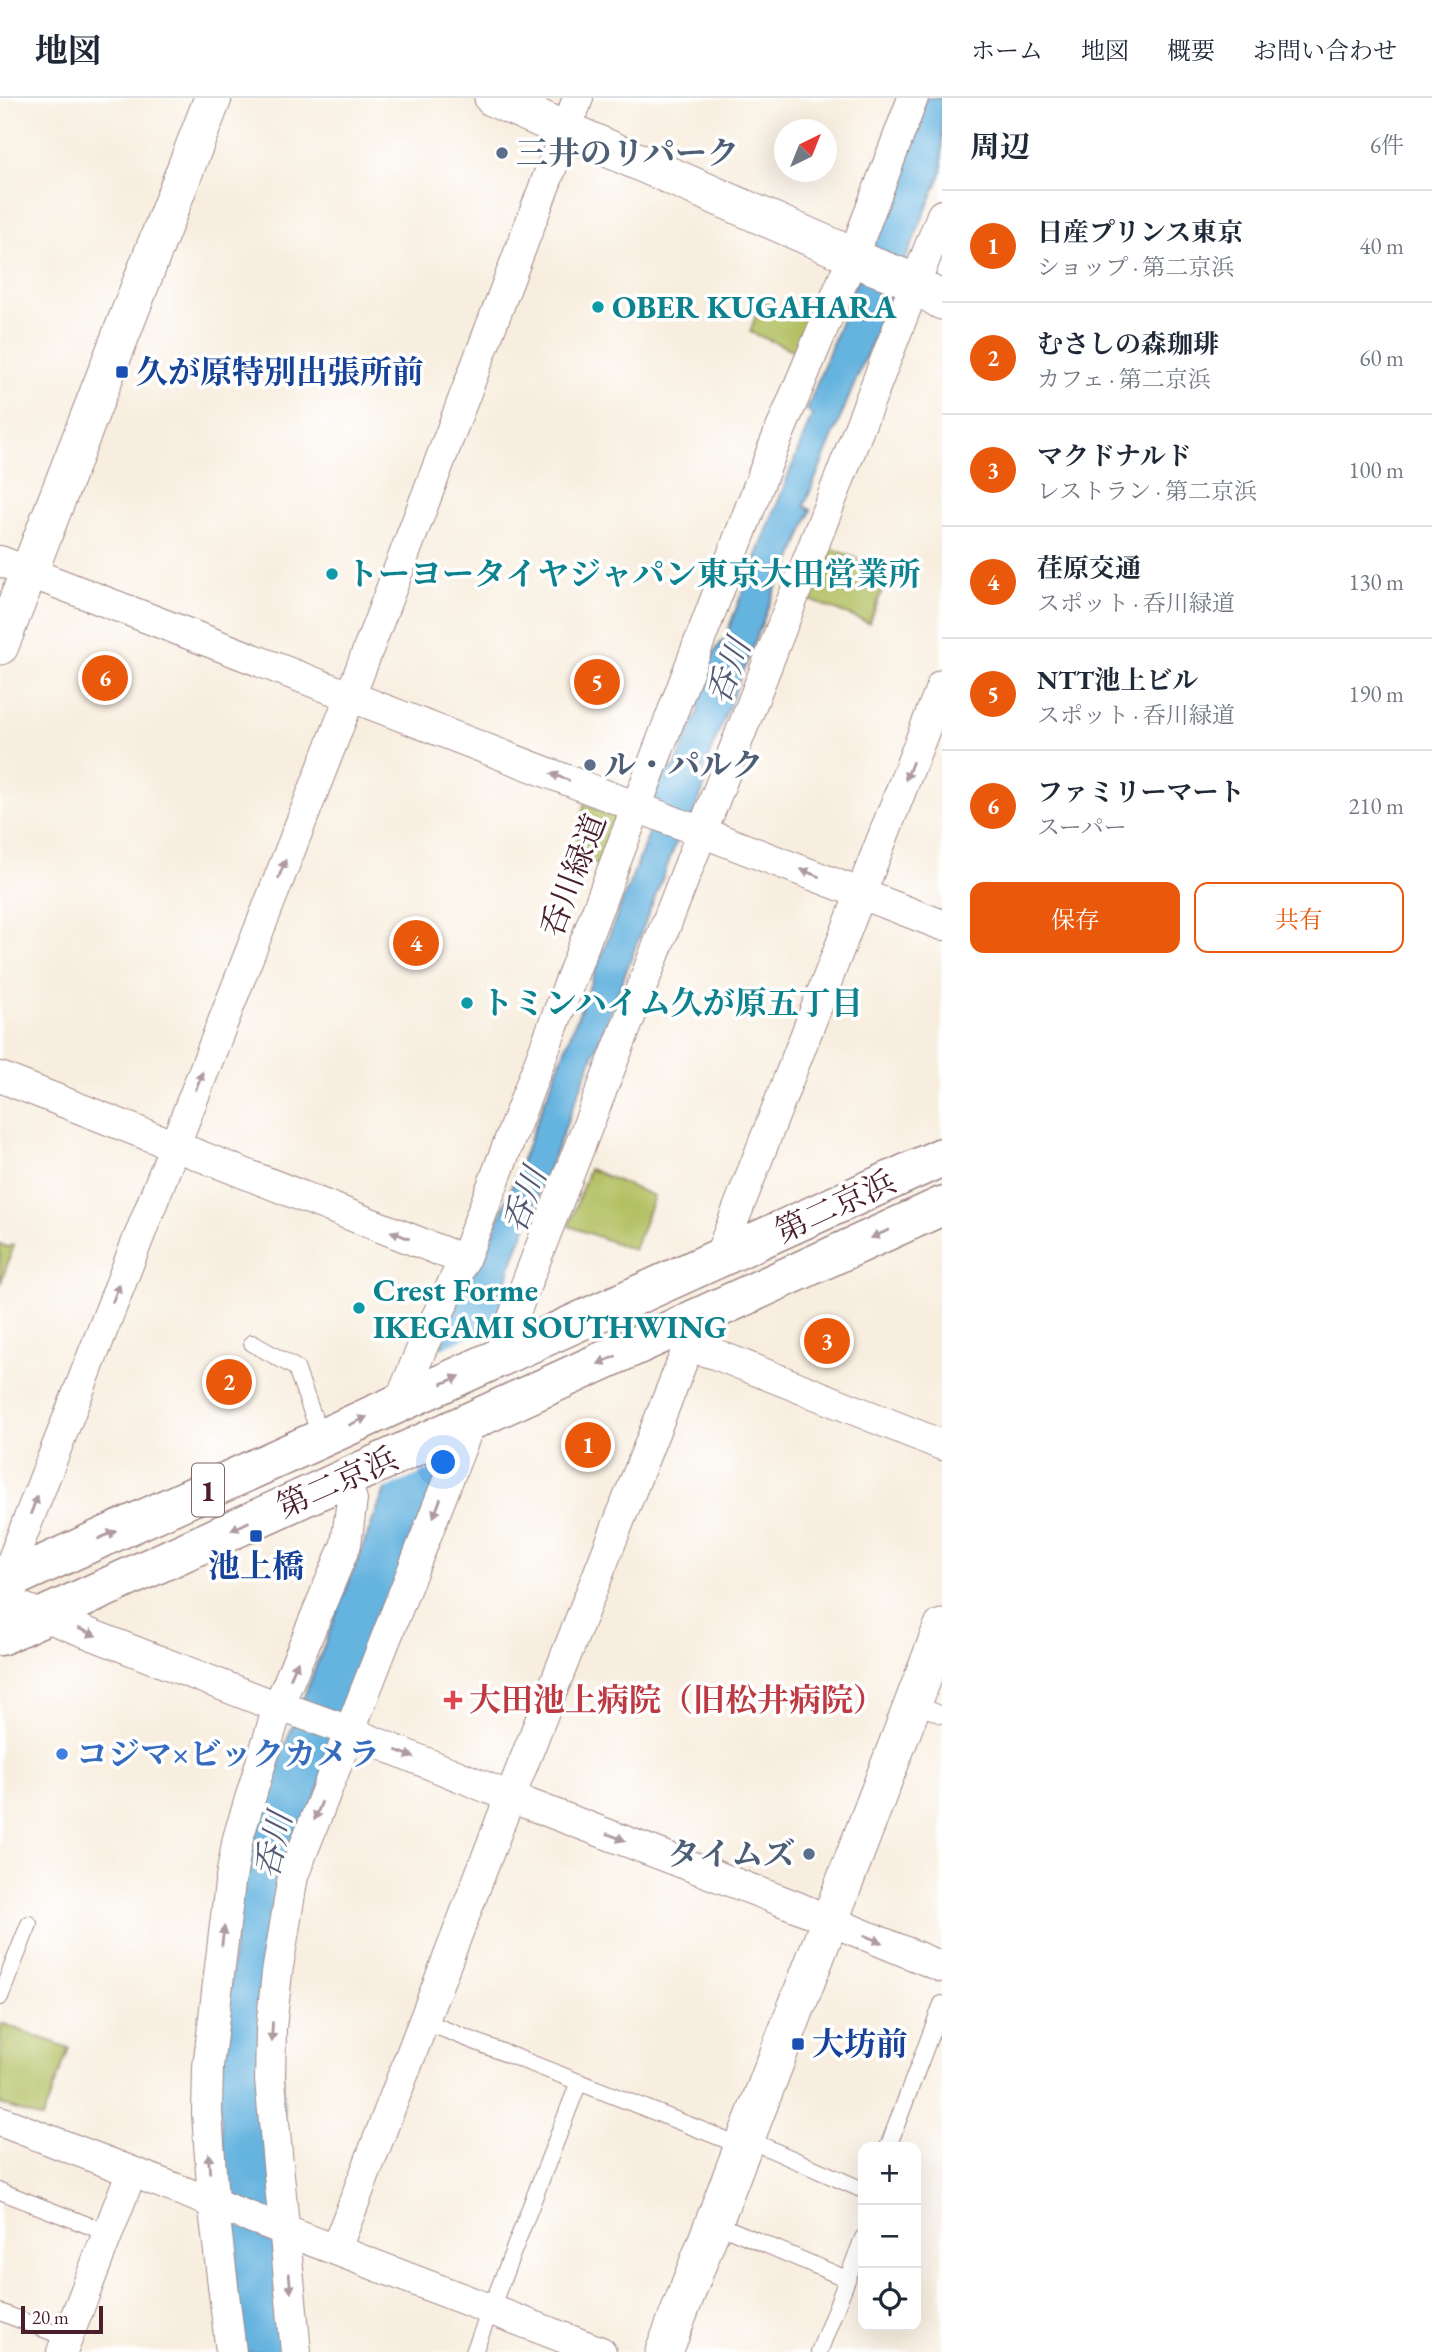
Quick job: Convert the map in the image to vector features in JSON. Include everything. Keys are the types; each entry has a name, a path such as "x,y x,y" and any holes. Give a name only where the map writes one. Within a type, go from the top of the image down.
{"highway":[{"name":"第二京浜","path":"1,1589 408,1398 942,1157"},
{"name":"第二京浜","path":"0,1636 466,1423 683,1337 942,1206"}],"street":[{"path":"0,646 14,566 213,98"},
{"path":"493,98 572,114 856,258 921,288"},
{"name":"呑川緑道","path":"408,1398 424,1343 464,1260 642,808 773,448 856,258 913,98"},
{"path":"572,114 350,697 1,1589 44,1615 345,1730 942,1967"},
{"path":"491,1362 698,829 921,288 942,215"},
{"path":"14,566 942,925"},
{"path":"718,1260 942,685"},
{"path":"0,1077 464,1260"},
{"path":"337,2249 683,1337 715,1354 942,1445"},
{"path":"296,2352 270,2081 271,2028 277,1973 293,1876 345,1730 466,1423"},
{"path":"231,2352 219,2204 207,2124 208,2067 230,1883 238,1838 346,1544 352,1500 344,1478"},
{"path":"664,2352 830,1922 928,1709 942,1628"},
{"path":"0,2121 601,2352"},
{"path":"64,2345 131,2172"}],"lane":[{"path":"252,1343 296,1368 321,1438"},
{"path":"0,1997 29,1924"},
{"path":"890,2142 942,2004"},
{"path":"423,2021 858,2188"},
{"path":"474,2352 579,2082"},
{"path":"0,2191 108,2233"},
{"path":"713,2222 847,2278"},
{"path":"819,2352 858,2250"},
{"path":"0,2312 64,2345"}],"green space":[{"path":"761,301 808,319 797,352 750,332"},
{"path":"826,546 890,572 869,623 807,599"},
{"path":"584,804 617,816 598,865 575,853"},
{"path":"589,1169 654,1196 634,1250 569,1226"},
{"path":"0,1244 7,1247 14,1245 0,1285"},
{"path":"1,2023 69,2048 42,2119 0,2104"}],"water":[{"name":"呑川","path":"926,98 942,98 942,171 804,506 811,510 787,572 780,578 700,779 705,785 685,835 680,833 510,1268 507,1294 280,1891 287,2352 241,2352 218,2088 240,1892 256,1828 278,1763 467,1280 484,1257 653,823 645,819 665,768 674,769 699,710 694,701 715,650 724,640 812,415 807,410"}],"pier":[{"name":"池上橋","path":"500,1323 442,1465 380,1491 435,1351"}],"place":[{"name":"三井のリパーク","path":"502,153"},
{"name":"OBER KUGAHARA","path":"598,307"},
{"name":"久が原特別出張所前","path":"122,372"},
{"name":"トーヨータイヤジャパン東京大田営業所","path":"332,574"},
{"name":"ファミリーマート","path":"105,678"},
{"name":"NTT池上ビル","path":"597,682"},
{"name":"ル・パルク","path":"590,765"},
{"name":"荏原交通","path":"416,943"},
{"name":"トミンハイム久が原五丁目","path":"467,1003"},
{"name":"Crest Forme IKEGAMI SOUTHWING","path":"359,1308"},
{"name":"マクドナルド","path":"827,1341"},
{"name":"むさしの森珈琲","path":"229,1382"},
{"name":"日産プリンス東京","path":"588,1445"},
{"name":"池上橋","path":"256,1536"},
{"name":"大田池上病院（旧松井病院）","path":"453,1700"},
{"name":"コジマ×ビックカメラ","path":"62,1754"},
{"name":"タイムズ","path":"809,1854"},
{"name":"大坊前","path":"798,2044"}]}
